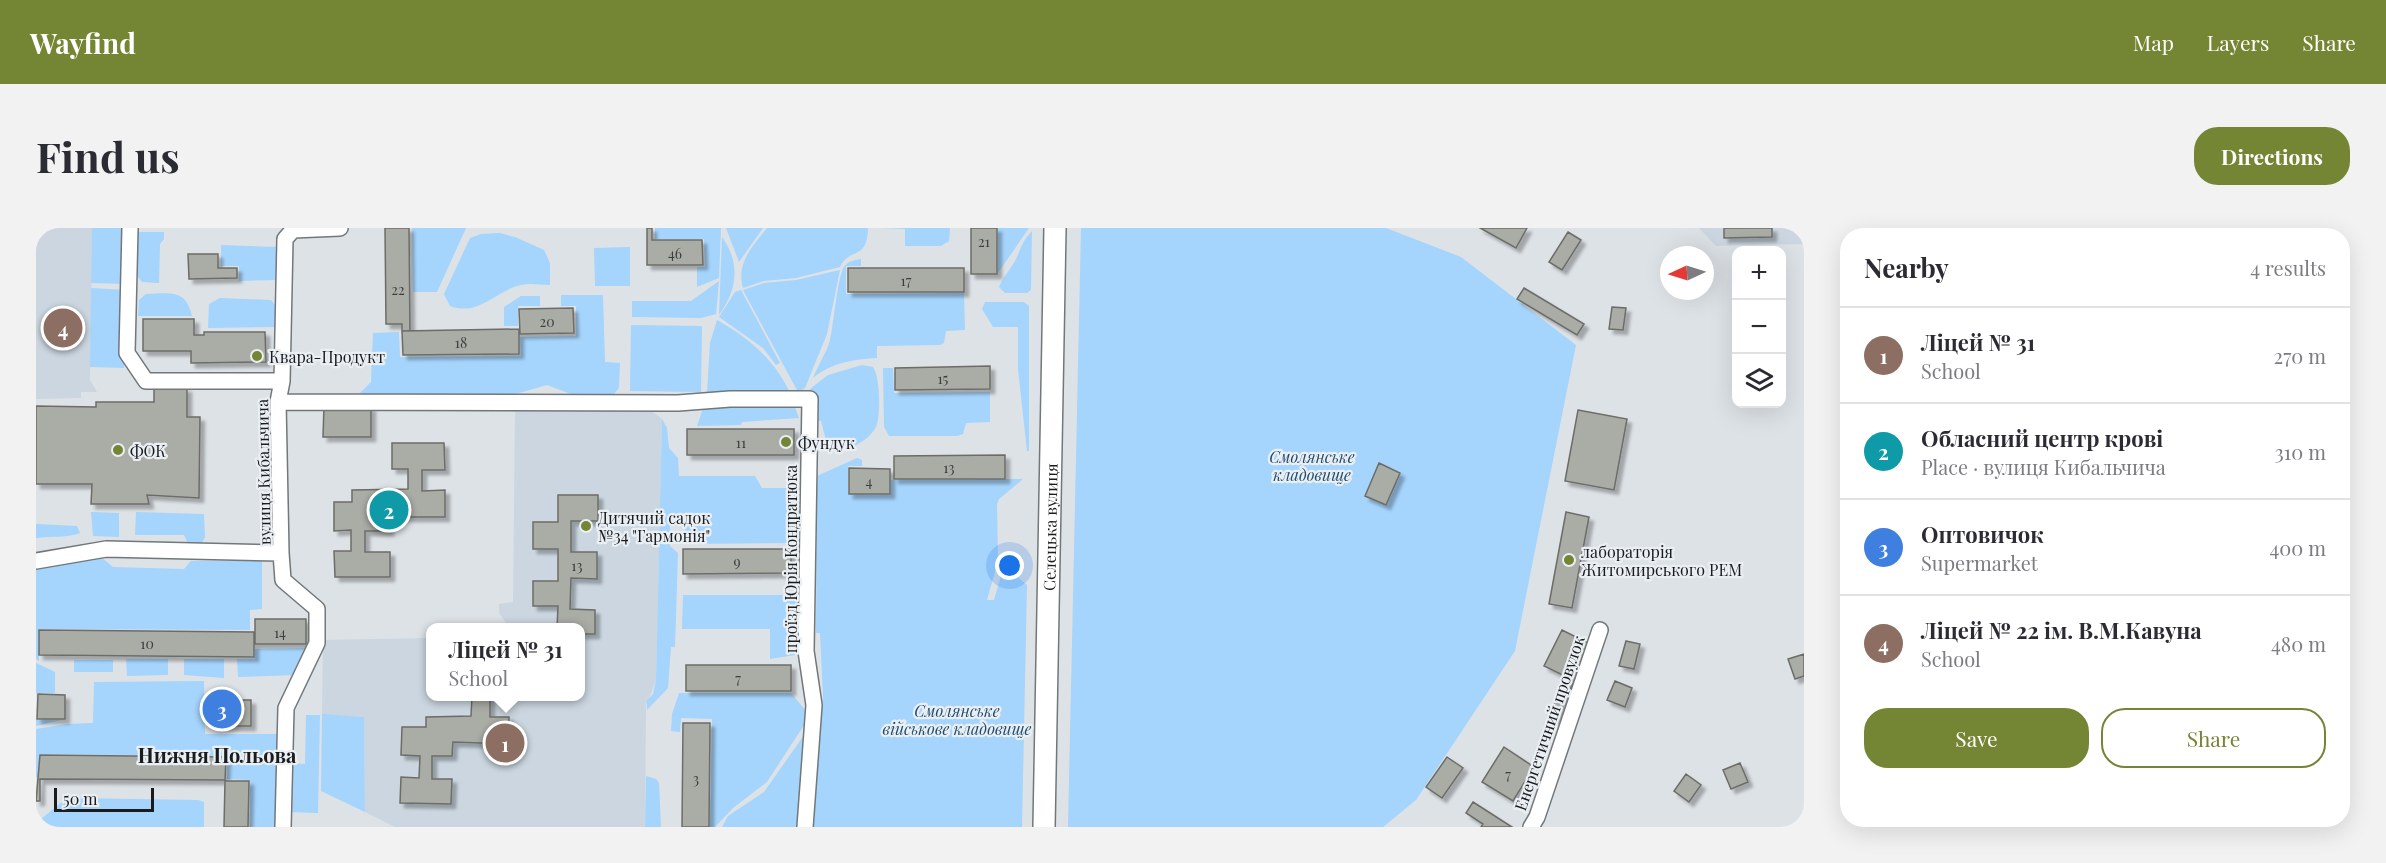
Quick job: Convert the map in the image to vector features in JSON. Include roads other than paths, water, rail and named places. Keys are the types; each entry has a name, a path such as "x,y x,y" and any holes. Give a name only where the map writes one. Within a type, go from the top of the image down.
{"street":[{"path":"130,228 127,353 146,381 282,381"},
{"name":"вулиця Кибальчича","path":"36,561 106,549 281,553 278,402 282,381 285,239 293,230 340,228"},
{"name":"Селецька вулиця","path":"1044,827 1055,228"},
{"name":"проїзд Юрія Кондратюка","path":"278,402 678,403 730,399 810,399 806,651 814,705 805,827"},
{"path":"281,553 283,580 317,609 317,643 286,708 283,827"},
{"name":"Енергетичний провулок","path":"1531,827 1537,817 1599,630"}],"place":[{"name":"Ліцей № 22 ім. В.М.Кавуна","path":"63,328"},
{"name":"Квара-Продукт","path":"257,356"},
{"name":"Фундук","path":"786,442"},
{"name":"ФОК","path":"118,450"},
{"name":"Обласний центр крові","path":"389,510"},
{"name":"Дитячий садок №34 \"Гармонія\"","path":"586,526"},
{"name":"лабораторія Житомирського РЕМ","path":"1569,560"},
{"name":"Оптовичок","path":"222,709"},
{"name":"Ліцей № 31","path":"505,743"}],"district":[{"name":"Нижня Польова","path":"217,754"}],"park label":[{"name":"Смолянське кладовище","path":"1312,465"},
{"name":"Смолянське військове кладовище","path":"957,719"}]}
